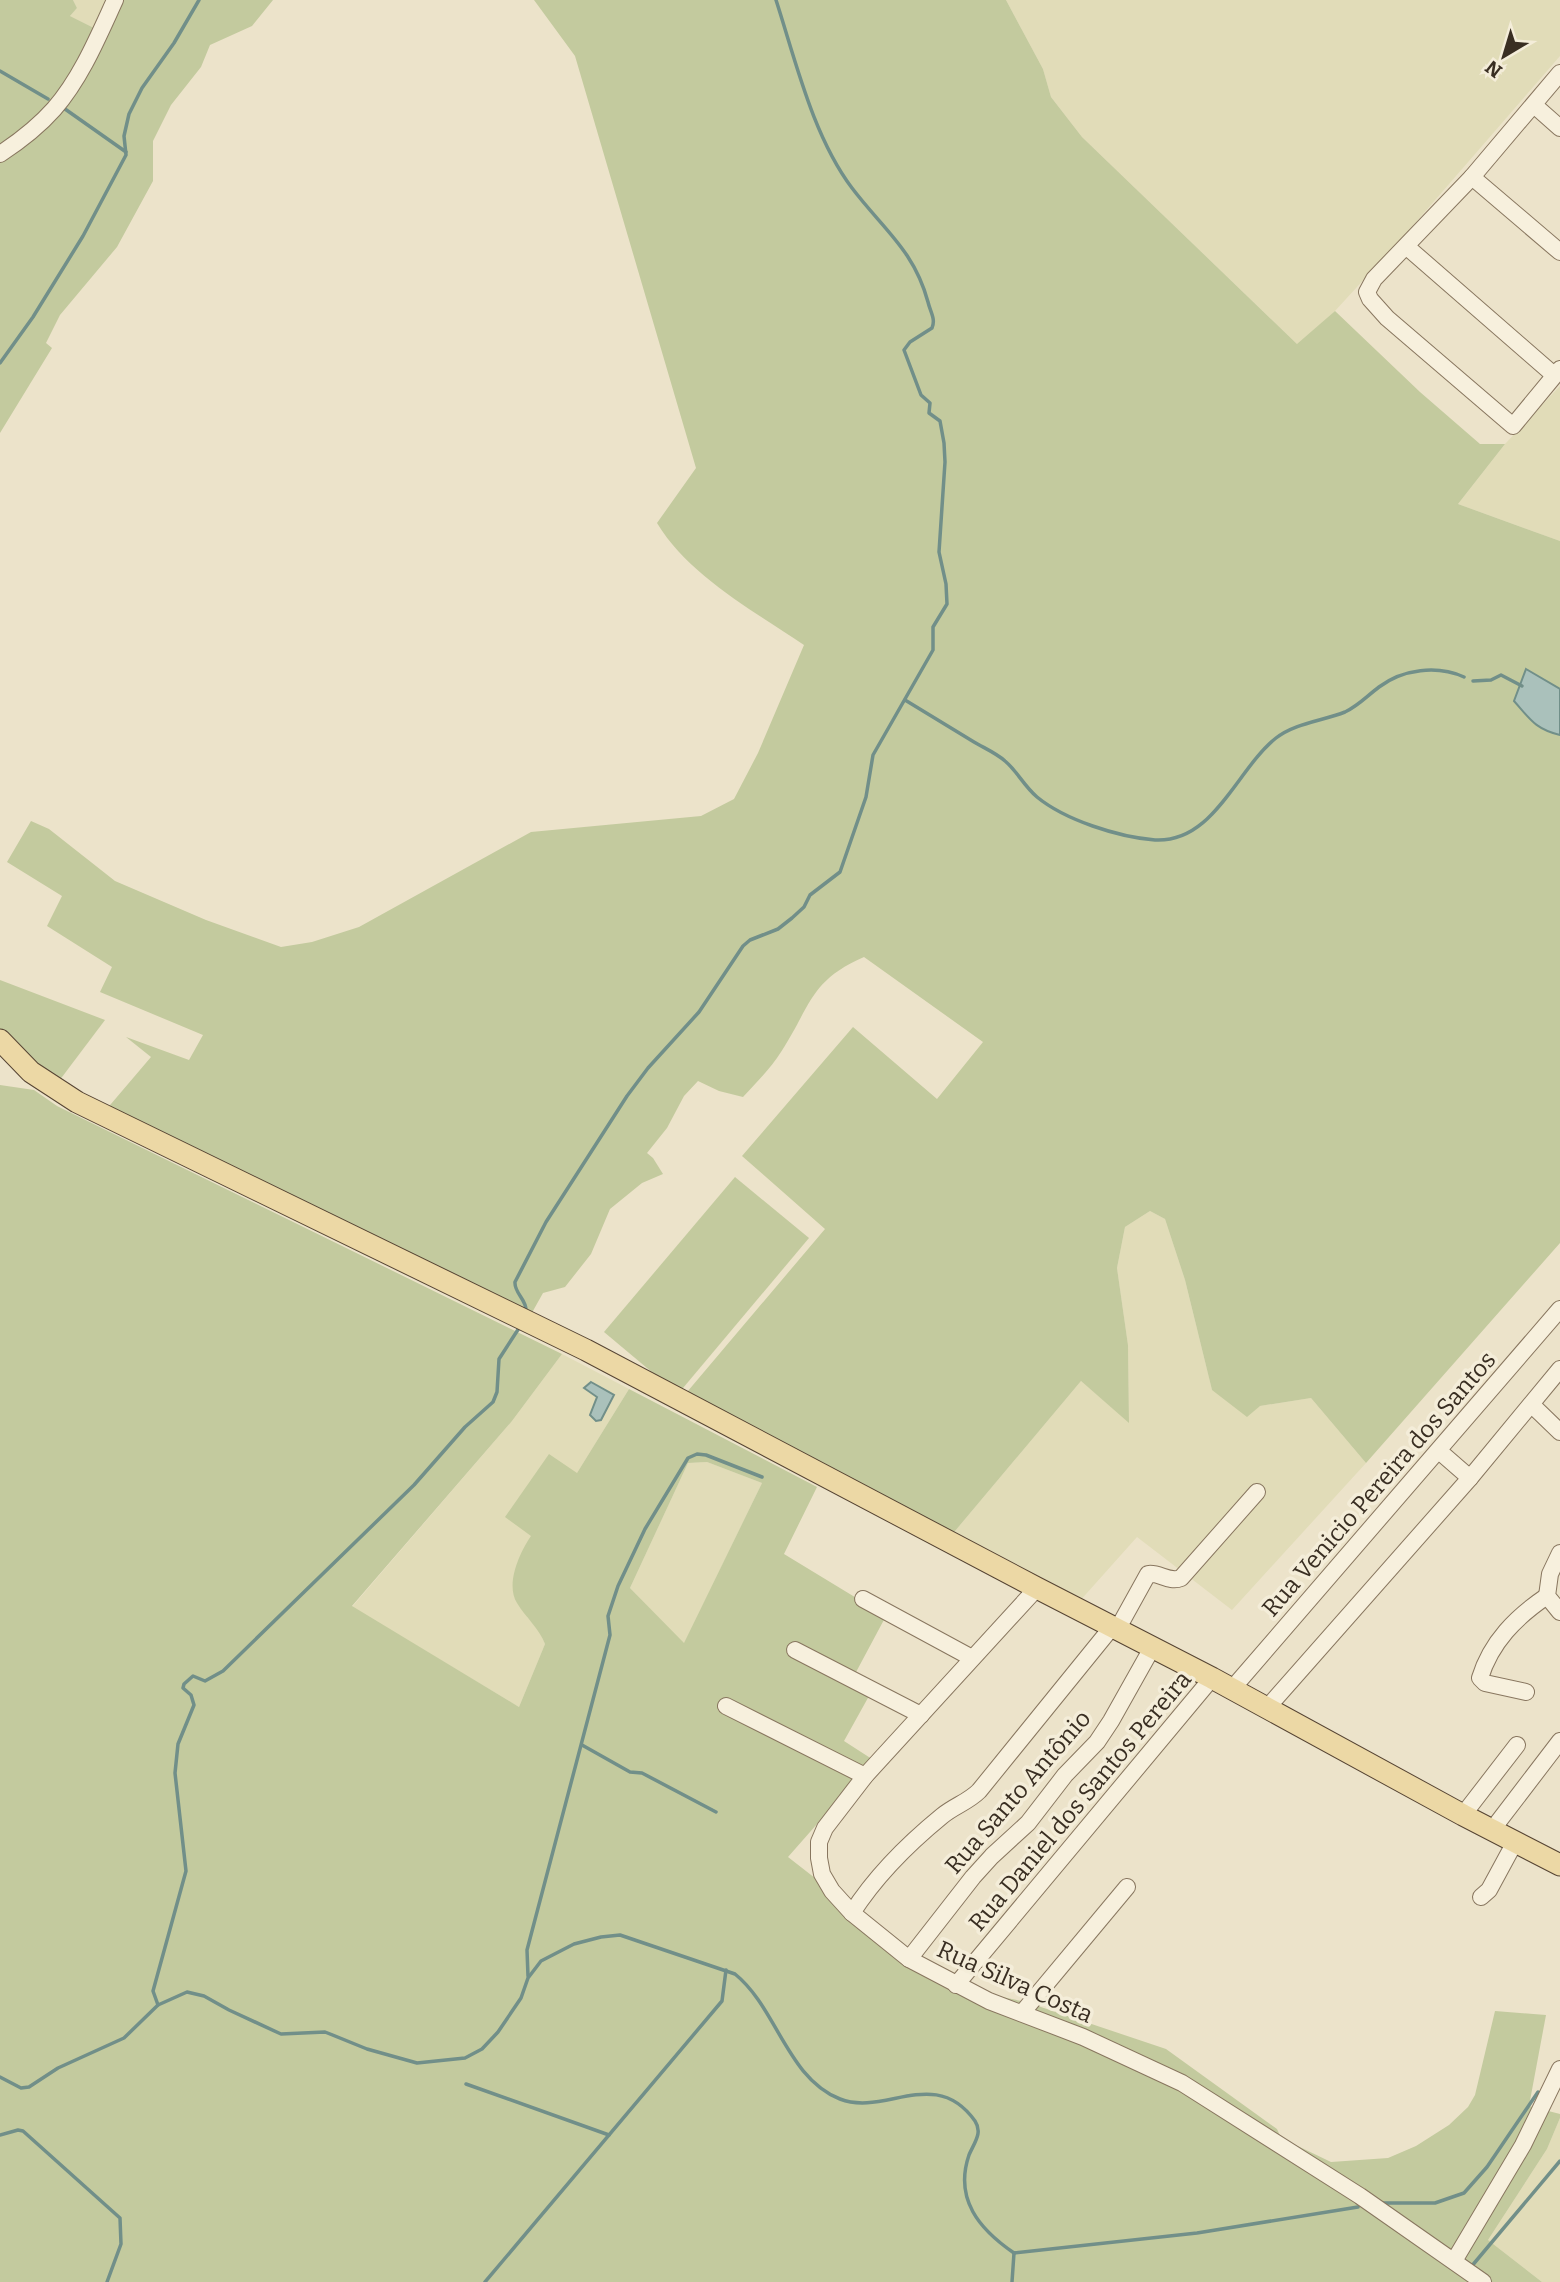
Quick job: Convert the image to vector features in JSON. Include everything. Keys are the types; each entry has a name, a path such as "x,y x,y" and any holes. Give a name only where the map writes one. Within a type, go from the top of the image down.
{"main road":[{"path":"0,1041 31,1072 77,1102 586,1350 1212,1678 1560,1865"}],"street":[{"path":"0,154 33,130 55,108 75,78 115,0"},
{"path":"1408,247 1557,372 1513,426 1413,342 1376,306 1367,292 1374,279 1408,247 1472,177 1560,74"},
{"path":"1534,105 1560,128"},
{"path":"1472,177 1560,252"},
{"name":"Rua Venicio Pereira dos Santos","path":"1232,1689 1560,1309"},
{"path":"1267,1708 1470,1478 1560,1369"},
{"path":"1532,1405 1560,1432"},
{"path":"1439,1451 1470,1478"},
{"path":"852,1913 878,1878 932,1825 943,1815 972,1799 979,1791 1114,1628 1148,1574 1153,1573 1170,1580 1181,1578 1257,1492"},
{"path":"1526,1692 1485,1684 1480,1678 1502,1634 1516,1619 1547,1596 1550,1574 1560,1553"},
{"name":"Rua Silva Costa","path":"1037,1588 865,1776 825,1828 820,1842 822,1874 832,1891 852,1913 909,1959 956,1985 1124,2055 1182,2083 1320,2170 1483,2282"},
{"path":"1547,1596 1560,1612"},
{"path":"863,1599 972,1658"},
{"name":"Rua Santo Antônio","path":"909,1959 973,1877 1028,1823 1065,1775 1097,1742 1152,1648"},
{"path":"795,1650 921,1715"},
{"name":"Rua Daniel dos Santos Pereira","path":"956,1985 1212,1678"},
{"path":"726,1706 865,1776"},
{"path":"1492,1830 1560,1741"},
{"path":"1463,1815 1517,1745"},
{"path":"1481,1897 1489,1890 1515,1842"},
{"path":"1022,2013 1127,1887"},
{"path":"1454,2262 1524,2145 1560,2069"}],"shaded area":[{"path":"73,0 109,0 96,29 70,16 77,8"},
{"path":"1006,0 1560,0 1560,56 1410,229 1335,311 1298,345 1082,137 1051,97 1043,69"},
{"path":"1560,386 1560,541 1458,504 1505,444"},
{"path":"1150,1211 1165,1219 1185,1280 1212,1390 1260,1406 1311,1398 1366,1463 1232,1610 1137,1537 1078,1603 950,1537 1081,1381 1129,1422 1128,1345 1117,1268 1125,1227"},
{"path":"562,1354 629,1389 574,1478 527,1617 540,1632 545,1644 519,1707 352,1607 512,1421"},
{"path":"707,1462 762,1483 684,1644 630,1588 688,1463"},
{"path":"1560,2118 1560,2282 1542,2282 1488,2240 1547,2149"}],"green space":[{"path":"0,0 73,0 77,8 70,16 96,29 109,0 273,0 252,26 210,45 201,67 171,105 153,141 153,181 117,247 60,315 46,343 52,348 0,433"},
{"path":"534,0 1006,0 1043,69 1051,97 1082,137 1297,344 1335,311 1420,392 1480,444 1505,444 1458,504 1560,541 1560,689 1514,701 1539,726 1560,735 1560,1243 1366,1463 1311,1398 1260,1406 1247,1417 1212,1390 1185,1280 1165,1219 1150,1211 1125,1227 1117,1268 1128,1345 1129,1423 1081,1381 950,1537 682,1398 825,1229 742,1156 853,1027 937,1099 983,1042 864,957 832,975 821,985 777,1058 743,1097 719,1091 698,1081 684,1096 667,1128 647,1153 663,1174 642,1183 610,1209 591,1254 565,1287 543,1293 529,1318 105,1111 151,1057 126,1037 189,1060 203,1035 100,992 112,967 47,926 62,896 7,862 31,821 49,829 115,881 206,920 281,947 312,942 359,927 531,832 701,816 734,799 758,753 804,645 704,576 670,542 657,523 696,468 575,56"},
{"path":"0,980 105,1020 56,1085 0,1031"},
{"path":"0,1085 34,1090 57,1106 562,1354 512,1421 352,1606 519,1707 545,1644 514,1595 515,1568 531,1536 505,1517 549,1454 577,1473 629,1389 817,1487 784,1554 886,1616 855,1674 874,1687 844,1741 875,1761 788,1857 965,1995 978,1992 1026,2002 1166,2049 1277,2129 1281,2138 1331,2162 1388,2158 1416,2146 1449,2125 1468,2107 1475,2095 1495,2011 1546,2015 1529,2106 1560,2114 1547,2149 1488,2240 1542,2282 0,2282","holes":["707,1462 762,1483 684,1643 630,1588 688,1463"]},
{"path":"735,1177 809,1238 678,1394 604,1332"}],"water":[{"path":"1526,669 1560,689 1560,735 1539,726 1514,701"},
{"path":"591,1382 614,1395 601,1420 596,1421 590,1415 597,1397 584,1388"}],"waterway":[{"path":"0,363 33,317 83,236 126,155 124,136 129,114 142,88 174,43 199,0"},
{"path":"526,1311 515,1282 546,1222 627,1096 648,1068 699,1012 743,946 750,940 778,929 804,907 810,895 840,872 866,797 873,755 933,650 933,627 947,604 939,552 944,443 940,421 929,413 930,403 921,395 904,350 910,342 932,328 932,315 915,268 852,188 826,145 807,98 776,0"},
{"path":"0,71 48,99"},
{"path":"65,109 126,152"},
{"path":"905,700 1001,758 1037,797 1062,813 1109,831 1155,840 1175,838 1193,830 1209,817 1262,752 1283,733 1345,712 1399,676 1432,670 1464,677"},
{"path":"1473,681 1491,680 1501,675 1522,686"},
{"path":"158,2005 153,1991 186,1871 175,1773 178,1744 194,1705 191,1695 183,1688 184,1684 193,1676 205,1681 223,1671 414,1485 465,1427 493,1402 497,1392 499,1359 521,1325"},
{"path":"528,1976 527,1950 610,1635 608,1616 618,1586 645,1529 688,1458 697,1454 706,1455 762,1477"},
{"path":"582,1745 630,1772 642,1773 716,1812"},
{"path":"0,2077 21,2088 29,2087 58,2068 124,2038 158,2005 187,1992 204,1996 281,2034 325,2032 367,2049 417,2063 465,2058 482,2049 498,2032 521,1998 528,1978 541,1961 574,1944 620,1935 735,1974 762,2005 807,2075 822,2089 840,2099 857,2103 927,2094 943,2096 960,2105 975,2121 978,2130 965,2171 967,2199 980,2223 1014,2253"},
{"path":"485,2282 722,2001 726,1970"},
{"path":"466,2084 609,2135"},
{"path":"1380,2203 1435,2203 1464,2193 1487,2167 1538,2092"},
{"path":"0,2135 23,2131 120,2218 121,2244 107,2282"},
{"path":"1471,2267 1560,2161"},
{"path":"1014,2253 1197,2233 1358,2207"},
{"path":"1012,2282 1014,2253"}]}
